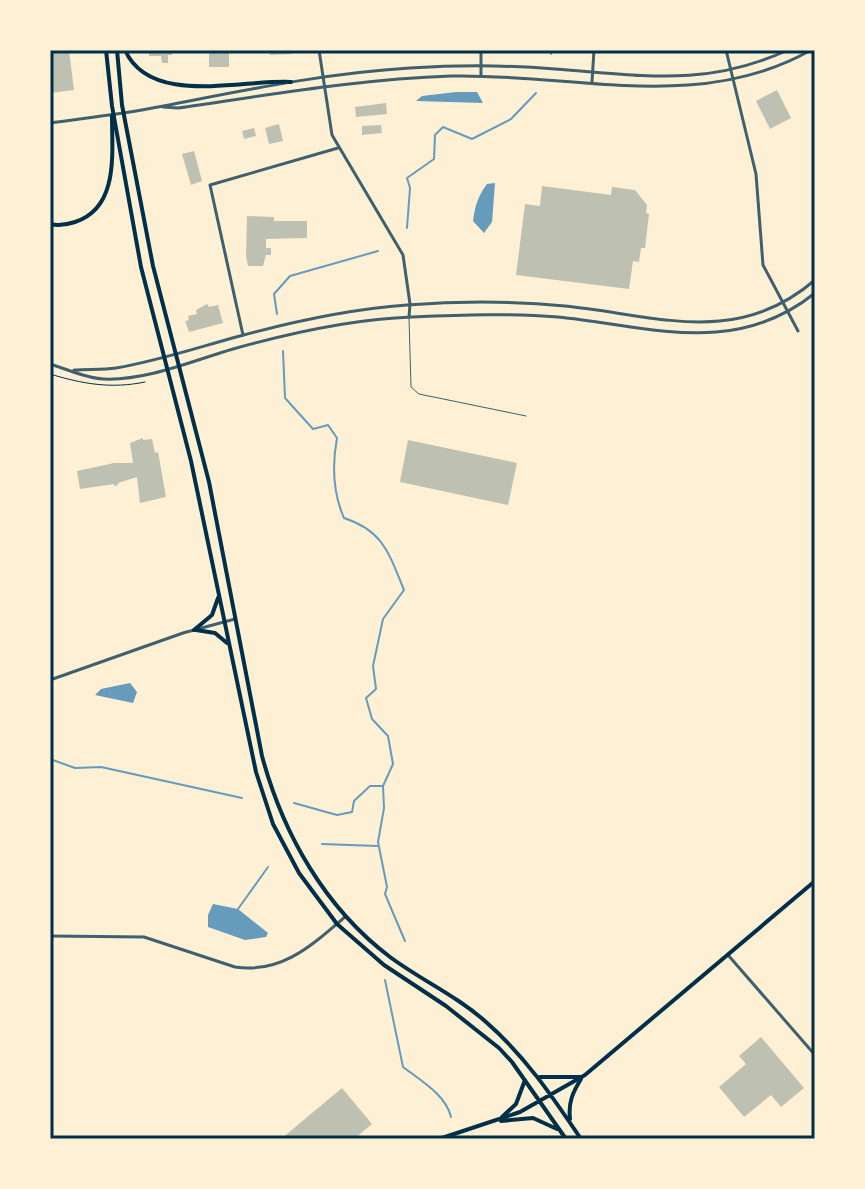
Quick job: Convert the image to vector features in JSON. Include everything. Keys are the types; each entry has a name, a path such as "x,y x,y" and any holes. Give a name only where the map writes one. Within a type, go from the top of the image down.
{"main road":[{"path":"50,224 66,225 89,215 103,199 111,178 113,122 106,50"},
{"path":"117,50 122,105 153,266 197,433 262,756 276,803 295,844 346,916 393,959 461,1001 511,1045 540,1077 581,1139"},
{"path":"125,50 136,67 163,83 227,86 291,82"},
{"path":"113,122 141,267 195,476 256,772 269,812 299,873 337,924 384,965 482,1033 512,1062 566,1139"},
{"path":"194,630 212,615 218,596"},
{"path":"194,630 215,633 229,645"},
{"path":"439,1139 541,1102 582,1076 815,881"},
{"path":"540,1077 562,1079 582,1076"},
{"path":"570,1123 572,1095 582,1076"},
{"path":"489,1123 512,1109 522,1093 525,1080"},
{"path":"489,1123 533,1118 552,1125 562,1133"}],"street":[{"path":"319,50 329,123 338,148 403,255 409,317"},
{"path":"481,50 481,76"},
{"path":"592,82 594,50"},
{"path":"726,50 756,174 763,265 798,331"},
{"path":"50,123 324,77 413,68 481,66 674,77 731,71 788,50"},
{"path":"159,107 178,108 414,78 481,76 665,87 733,80 774,68 811,50"},
{"path":"243,335 210,185 338,148"},
{"path":"71,370 114,368 348,312 410,304 531,304 698,324 739,319 782,303 815,280"},
{"path":"50,364 89,377 119,378 290,335 409,317 545,316 696,335 748,327 787,312 815,293"},
{"path":"50,680 235,619"},
{"path":"50,936 144,937 249,969 277,965 292,958 346,916"},
{"path":"728,955 815,1055"}],"lane":[{"path":"409,317 411,387 419,394 526,416"}],"water":[{"path":"477,92 483,103 416,101 422,96"},
{"path":"495,183 492,222 484,233 473,221 475,211 487,184"},
{"path":"130,683 137,692 133,703 95,695 101,689"},
{"path":"213,904 238,909 268,933 266,937 245,940 208,927 208,915"}],"building":[{"path":"69,50 74,90 50,93 50,52"},
{"path":"149,50 172,50 172,55 168,55 168,63 162,63 161,56 149,56"},
{"path":"209,50 229,50 229,67 209,67"},
{"path":"270,50 292,50 292,54 270,55"},
{"path":"777,90 791,118 770,129 756,101"},
{"path":"386,103 387,114 356,117 355,107"},
{"path":"279,124 283,141 269,144 265,128"},
{"path":"381,125 382,133 362,135 362,126"},
{"path":"254,128 256,136 244,139 242,131"},
{"path":"194,151 202,181 191,185 182,154"},
{"path":"542,186 611,195 612,187 635,190 647,205 646,213 649,214 645,248 641,248 639,262 633,261 629,289 516,275 525,204 540,206"},
{"path":"247,216 274,217 274,221 307,221 307,238 266,239 266,248 271,248 271,255 266,255 263,266 248,266"},
{"path":"207,304 209,307 218,305 223,323 189,332 185,321 189,320 188,316 197,314 196,310"},
{"path":"143,438 152,439 155,453 158,452 166,497 140,503 137,477 114,486 80,489 77,471 114,463 133,463 130,443"},
{"path":"408,440 517,463 508,505 400,482"},
{"path":"761,1037 804,1088 781,1107 771,1095 744,1117 719,1087 746,1064 739,1056"},
{"path":"342,1088 372,1124 354,1139 281,1139"}],"waterway":[{"path":"407,228 410,188 407,178 434,159 435,135 443,127 472,139 511,119 536,93"},
{"path":"277,314 274,294 290,276 378,251"},
{"path":"283,351 285,398 313,429 328,425 337,438 334,479 344,518 377,537 389,555 404,590 383,619 373,666 376,689 366,698 372,719 388,736 393,764 383,786 384,808 378,842 387,887 385,894 405,941"},
{"path":"50,759 75,768 101,767 242,798"},
{"path":"294,803 337,815 352,812 354,801 370,786 383,786"},
{"path":"322,844 377,846"},
{"path":"238,909 268,867"},
{"path":"385,980 403,1067 438,1095 451,1117"}]}
